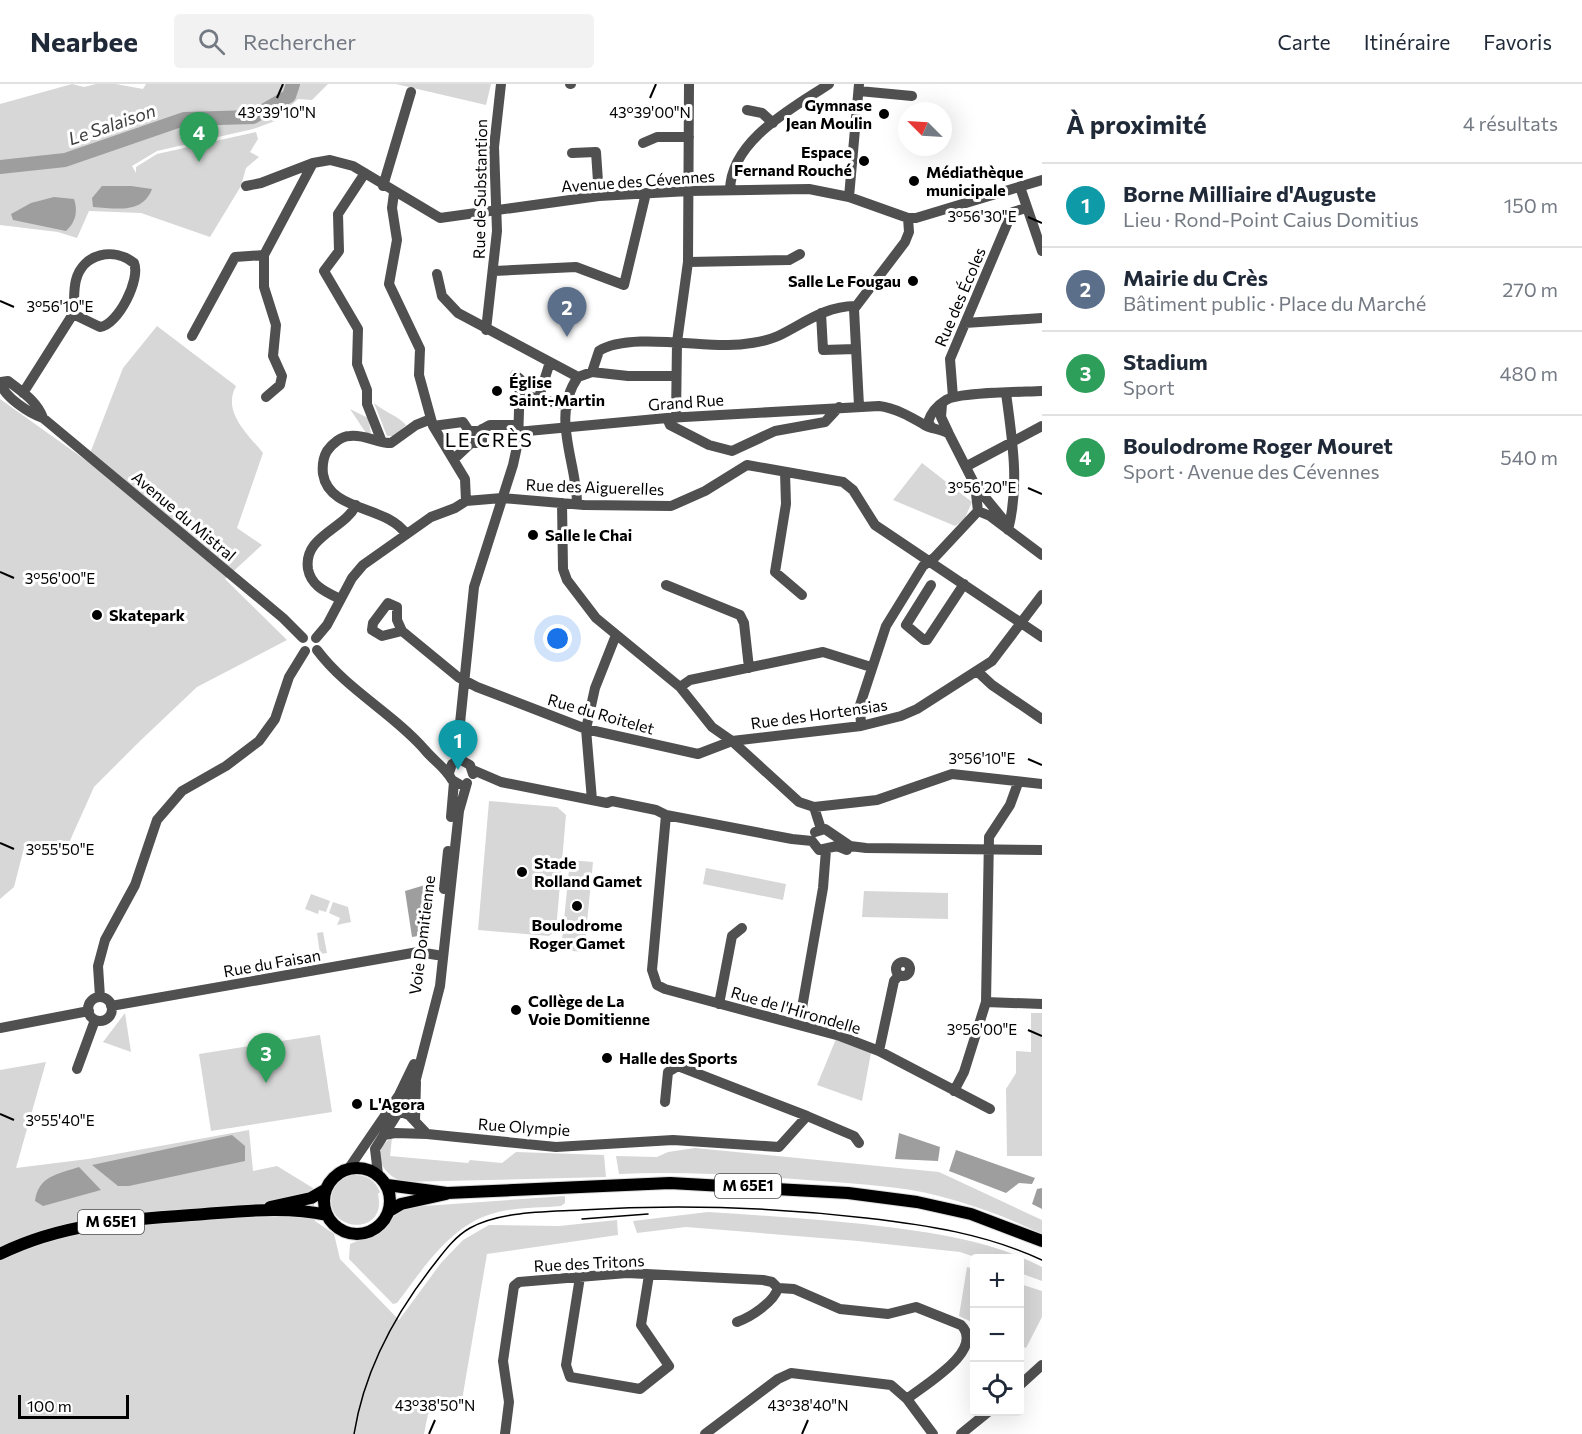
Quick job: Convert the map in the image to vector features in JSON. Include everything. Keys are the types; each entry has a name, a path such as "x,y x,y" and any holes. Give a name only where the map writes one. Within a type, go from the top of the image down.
{"main road":[{"path":"350,1168 364,1168 378,1174 387,1185 390,1198 389,1211 376,1228 357,1234 337,1227 327,1215 324,1205 325,1190 332,1178 350,1168"},
{"name":"M 65E1","path":"387,1185 447,1193 670,1183 848,1193 917,1202 971,1214 1042,1241"},
{"name":"M 65E1","path":"265,1210 273,1205 311,1198 325,1190"},
{"name":"M 65E1","path":"389,1211 401,1204 437,1198 447,1193"},
{"name":"M 65E1","path":"0,1254 58,1232 101,1223 265,1210 327,1215"}],"street":[{"name":"Rue de Substantion","path":"486,330 494,271 495,128 501,84"},
{"path":"689,84 688,262 670,424 710,446 732,451 775,431 825,422 839,407"},
{"path":"730,190 735,166 748,147 773,123 829,84"},
{"path":"849,197 859,87 912,96"},
{"path":"383,186 411,92"},
{"path":"747,110 762,113 773,123"},
{"path":"643,143 657,137 689,137"},
{"path":"572,153 596,152 598,196"},
{"name":"Avenue des Cévennes","path":"246,186 261,183 313,163 338,161 365,173 394,193 438,218 598,196 689,191 809,189 849,197 908,218"},
{"path":"266,397 282,379 273,356 276,325 264,287 264,255 313,163"},
{"path":"365,173 339,214 339,251 324,271 358,329 357,364 367,390 367,404 382,442"},
{"path":"859,406 855,306 905,242 909,232 908,218 919,217 1042,180"},
{"path":"1020,187 1042,251"},
{"path":"1006,191 1013,212 1026,208"},
{"path":"316,638 327,625 340,599 363,565 431,517 466,501 465,479 455,458 431,423 419,375 420,349 389,284 397,240 392,207 394,193"},
{"path":"494,271 576,267 624,285 646,193"},
{"name":"Rue des Écoles","path":"953,397 950,359 1013,212"},
{"path":"23,393 74,314 77,278 87,262 105,253 115,254 134,264 136,277 117,319 111,324 100,327 74,314"},
{"path":"688,262 789,261 800,254"},
{"path":"192,336 235,257 264,255"},
{"path":"437,274 438,289 446,302 466,319 550,362 586,375 676,376"},
{"path":"577,504 564,427 571,390 586,375 603,348 644,342 729,345 776,337 812,316 855,306"},
{"path":"821,313 823,350 855,349"},
{"path":"965,323 1042,318"},
{"path":"539,397 550,362"},
{"path":"461,771 460,734 474,587 513,465 520,394 520,379 515,375"},
{"name":"Avenue du Mistral","path":"43,418 39,408 23,393 8,381 0,382 2,388 20,404 43,418 283,618 303,638"},
{"path":"1042,391 953,397 942,404 933,421 949,435 967,466 983,507 1042,555"},
{"path":"1005,527 1014,507 1012,445 1006,393"},
{"path":"520,394 568,406"},
{"name":"Grand Rue","path":"482,429 490,425 517,429 564,427 859,406 887,407 933,421"},
{"path":"406,534 396,523 329,490 324,479 324,457 332,445 350,436 382,442 396,441 416,424 463,422 469,430 482,429 482,443 471,443 455,458"},
{"path":"967,466 1012,445 1042,426"},
{"path":"737,450 747,465 843,482 853,490 875,525 1042,637"},
{"name":"Rue des Aiguerelles","path":"466,501 502,498 577,504 671,506 705,491 747,465"},
{"path":"785,472 786,504 775,572 802,595"},
{"path":"562,503 563,569 567,580 596,618 680,687 707,723 732,741 795,799 814,807 877,800 952,774 1042,784"},
{"path":"340,599 314,584 310,576 308,560 314,544 348,517 356,505"},
{"path":"861,726 861,705 871,667 894,611 923,566 983,507"},
{"path":"931,585 908,620 908,628 927,640 964,584"},
{"path":"666,585 740,615 744,623 749,668"},
{"path":"908,588 922,598"},
{"name":"Rue des Hortensias","path":"732,741 861,726 901,716 917,709 992,661 1042,595"},
{"path":"894,611 908,620"},
{"name":"Rue du Roitelet","path":"402,631 465,681 586,729 698,754 732,741"},
{"path":"308,635 316,638 319,643 317,650 309,653 305,651 301,646 303,638 308,635"},
{"path":"592,800 586,729 595,688 616,635"},
{"path":"317,650 348,683 424,747 461,771 497,784 501,782 608,803 611,807 655,816 666,815 812,841"},
{"path":"100,997 98,966 105,940 135,885 157,820 182,791 226,766 259,741 274,719 289,677 305,651"},
{"path":"680,687 690,680 823,652 871,667"},
{"path":"978,672 992,686 1042,719"},
{"name":"Voie Domitienne","path":"350,1168 404,1086 416,1058 434,980 461,771"},
{"name":"Voie Domitienne","path":"378,1174 374,1154 416,1078 441,980 459,811 461,771"},
{"path":"954,1091 963,1072 986,1002 989,837 1010,804 1018,783"},
{"path":"814,807 821,829"},
{"name":"Rue de l'Hirondelle","path":"666,815 652,970 654,982 665,989 840,1036 879,1051 990,1109"},
{"path":"821,829 814,834 812,841 816,848 829,844 866,849 988,852 1042,856"},
{"path":"799,1025 829,844 828,831 821,829"},
{"path":"988,852 1042,850"},
{"path":"720,1004 732,936 742,928"},
{"name":"Rue du Faisan","path":"111,1006 418,952 437,955"},
{"path":"879,1051 894,981 899,975"},
{"path":"0,1028 92,1015 103,1020 109,1017 111,1006 107,999 100,997 90,1003 92,1015 77,1069"},
{"path":"986,1002 1042,1004"},
{"path":"665,1102 668,1072 678,1066 807,1116 854,1136 859,1143"},
{"path":"415,1121 416,1078"},
{"path":"383,1117 399,1112 415,1121 427,1134"},
{"name":"Rue Olympie","path":"384,1135 427,1134 556,1147 673,1140 779,1147 797,1130 807,1116"},
{"name":"Rue des Tritons","path":"505,1434 509,1402 503,1355 514,1286 519,1282 627,1273 768,1281 778,1288 794,1289 840,1309 888,1314 916,1307 961,1325 966,1330 968,1341 958,1359 906,1399"},
{"path":"580,1277 566,1365 567,1374 570,1377 640,1389 669,1366 641,1325 649,1275"},
{"path":"737,1322 746,1319 774,1297 778,1288"},
{"path":"1024,1381 1042,1365"},
{"path":"705,1434 778,1379 791,1373 886,1383 895,1387 933,1434"},
{"path":"961,1434 983,1416"}],"shaded area":[{"path":"72,84 84,87 96,84 116,84 143,89 146,84 328,84 312,100 298,99 275,121 253,129 157,151 132,166 136,173 136,167 157,154 256,132 258,139 250,152 259,157 246,168 241,186 210,237 141,213 89,211 77,238 58,232 0,225 0,104"},
{"path":"396,84 491,84 486,105"},
{"path":"102,186 152,189 142,203 135,206 119,209 93,207 92,198"},
{"path":"54,197 74,199 75,216 66,231 13,220 11,214 31,203"},
{"path":"157,326 236,386 232,396 234,413 238,422 263,453 237,528 262,545 225,579 287,640 197,687 94,787 64,854 25,844 14,887 0,899 0,399 87,461 123,368"},
{"path":"374,403 406,425 394,436 387,436"},
{"path":"350,409 368,418 371,433 366,433"},
{"path":"922,463 972,502 964,520 955,526 893,500"},
{"name":"Stade Rolland Gamet","path":"489,801 557,807 566,815 556,930 549,936 478,930"},
{"name":"Boulodrome Roger Gamet","path":"570,860 593,862 584,952 561,950"},
{"path":"706,868 786,884 783,900 703,884"},
{"path":"425,885 428,894 425,935 412,937 405,891"},
{"path":"864,891 948,893 948,919 862,917"},
{"path":"311,894 330,901 326,912 319,910 318,914 305,909"},
{"path":"333,902 348,907 351,922 337,925 340,918 329,913"},
{"path":"323,932 327,953 320,954 317,933"},
{"path":"125,1013 131,1052 103,1042"},
{"path":"1031,1013 1042,1013 1042,1156 1007,1156 1006,1089 1016,1073 1016,1051 1031,1052"},
{"path":"320,1035 332,1112 211,1131 199,1054"},
{"path":"836,1039 871,1053 862,1101 817,1085"},
{"path":"46,1062 16,1168 88,1159 249,1130 253,1171 277,1166 313,1188 315,1221 334,1234 340,1259 399,1320 441,1263 463,1240 489,1225 559,1226 617,1220 618,1235 487,1254 462,1400 428,1414 424,1434 0,1434 0,1070"},
{"path":"899,1133 940,1147 938,1161 895,1159"},
{"path":"232,1135 245,1146 245,1161 129,1186 118,1186 92,1165"},
{"path":"392,1138 390,1156 468,1163 470,1160 502,1163 516,1152 604,1155 606,1177 404,1182 396,1179 381,1163 381,1150"},
{"path":"695,1148 939,1172 1042,1220 1042,1234 965,1203 895,1188 770,1177 669,1173 619,1174 616,1156 657,1157 668,1152"},
{"path":"956,1150 1035,1178 1032,1184 1019,1183 1006,1193 949,1171"},
{"path":"79,1167 101,1190 43,1206 35,1201 40,1186 50,1177"},
{"path":"351,1175 369,1178 380,1192 378,1194 379,1208 374,1218 355,1225 337,1216 332,1207 332,1194 335,1187"},
{"path":"1042,1188 1042,1209 1032,1204 1037,1189"},
{"path":"565,1196 565,1203 561,1206 517,1209 491,1214 476,1220 462,1229 438,1251 397,1303 393,1304 349,1259 350,1244 377,1233 399,1211 410,1207"},
{"path":"708,1212 849,1223 952,1237 1012,1254 970,1255 960,1252 858,1241 686,1227 637,1233 633,1221"},
{"path":"1024,1259 1042,1267 1042,1281 1024,1274"},
{"path":"967,1267 970,1268 970,1321 959,1316"},
{"path":"1024,1285 1042,1291 1042,1317 1026,1348 1024,1347"}],"waterway":[{"name":"Le Salaison","path":"0,167 65,160 184,119 253,117 289,96 293,84"}],"tram line":[{"path":"354,1434 373,1367 405,1305 454,1241 470,1228 496,1218 539,1212 653,1207 795,1211 889,1221 956,1232 999,1243 1042,1260"},
{"path":"582,1219 648,1214"}],"place":[{"name":"Gymnase Jean Moulin","path":"884,114"},
{"name":"Espace Fernand Rouché","path":"864,161"},
{"name":"Boulodrome Roger Mouret","path":"199,162"},
{"name":"Médiathèque municipale","path":"914,181"},
{"name":"Salle Le Fougau","path":"913,281"},
{"name":"Mairie du Crès","path":"567,337"},
{"name":"Église Saint-Martin","path":"497,391"},
{"name":"Salle le Chai","path":"533,535"},
{"name":"Skatepark","path":"97,615"},
{"name":"Borne Milliaire d'Auguste","path":"458,770"},
{"name":"Stade Rolland Gamet","path":"522,872"},
{"name":"Boulodrome Roger Gamet","path":"577,906"},
{"name":"Collège de La Voie Domitienne","path":"516,1010"},
{"name":"Halle des Sports","path":"607,1058"},
{"name":"Stadium","path":"266,1083"},
{"name":"L'Agora","path":"357,1104"}],"district":[{"name":"LE CRÈS","path":"489,440"}]}
